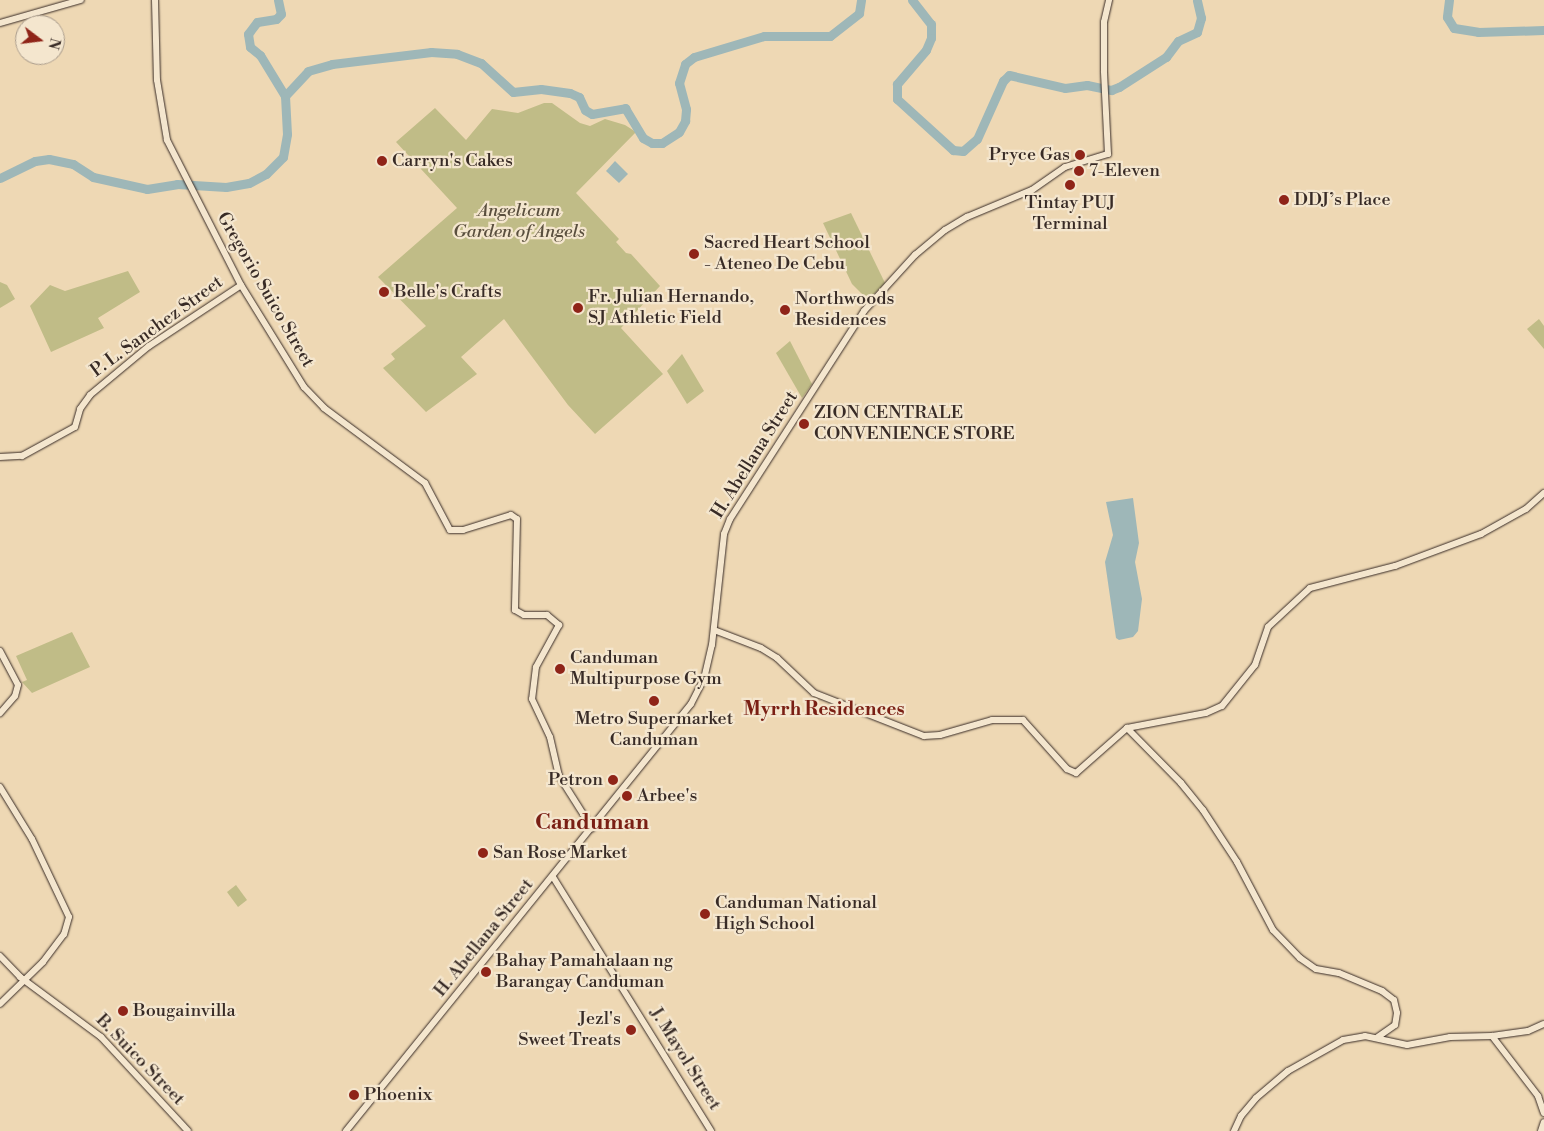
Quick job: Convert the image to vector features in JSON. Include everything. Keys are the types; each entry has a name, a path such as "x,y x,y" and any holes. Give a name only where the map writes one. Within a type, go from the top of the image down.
{"street":[{"path":"0,24 82,0"},
{"name":"Gregorio Suico Street","path":"155,0 157,80 167,140 241,285 305,389 324,408 425,483 449,529 463,530 511,515 517,519 516,610 524,615 547,615 559,625 536,667 532,699 550,737 559,776 592,828"},
{"name":"H. Abellana Street","path":"346,1131 691,704 704,679 714,630 724,534 730,519 864,311 915,255 945,230 966,217 1032,190 1066,168 1108,154 1104,82 1104,22 1110,0"},
{"name":"P. L. Sanchez Street","path":"0,457 22,456 74,426 80,409 90,395 144,350 241,285"},
{"path":"714,630 739,638 777,658 814,693 924,736 940,735 992,720 1023,720 1072,773 1084,768 1127,728 1206,713 1222,706 1255,665 1268,626 1310,588 1395,566 1481,534 1526,509 1544,493"},
{"path":"0,651 18,685 15,696 0,713"},
{"path":"1127,728 1181,783 1203,810 1237,862 1273,930 1300,958 1316,969 1339,973 1382,991 1394,1000 1397,1013 1395,1025 1378,1037"},
{"path":"0,787 32,839 69,917 60,939 26,981 0,1004"},
{"name":"J. Mayol Street","path":"553,877 711,1131"},
{"name":"B. Suico Street","path":"0,956 26,981 101,1037 188,1131"},
{"path":"1234,1131 1241,1116 1256,1098 1288,1071 1343,1040 1378,1037 1407,1045 1450,1036 1492,1036 1528,1031 1544,1024"},
{"path":"1492,1036 1538,1096 1544,1113"},
{"path":"1541,1131 1544,1122"}],"green space":[{"name":"Angelicum Garden of Angels","path":"544,103 552,103 580,123 590,126 605,119 625,125 636,132 576,193 619,239 616,242 626,253 631,254 660,286 621,328 663,374 595,434 568,405 504,319 461,357 477,374 426,412 383,368 395,359 391,354 426,326 378,277 457,208 396,142 435,108 466,140 492,109 518,113"},
{"path":"851,213 885,283 868,300 852,284 823,223"},
{"path":"128,271 140,292 98,318 104,328 51,352 30,306 50,285 65,291"},
{"path":"0,282 7,285 15,299 0,308"},
{"path":"1539,319 1544,326 1544,349 1527,329"},
{"path":"790,341 812,384 802,398 776,353"},
{"path":"682,354 704,391 687,404 667,371"},
{"path":"72,632 90,667 32,693 22,682 27,680 16,656"},
{"path":"236,885 247,900 238,907 227,892"}],"water":[{"path":"615,161 628,174 619,183 606,171"},
{"path":"1133,498 1139,543 1135,562 1142,599 1138,631 1133,637 1119,640 1116,638 1105,562 1113,535 1106,502"}],"waterway":[{"path":"278,0 281,14 276,19 257,22 248,34 250,47 260,55 285,96"},
{"path":"0,178 35,161 49,159 73,164 93,177 147,189 177,184 226,187 249,183 266,174 283,157 287,134 285,96 308,71 332,64 431,52 457,54 481,63 513,92 541,89 570,93 579,97 585,110 592,114 625,108 643,138 652,143 662,143 679,132 685,121 686,109 679,83 685,64 694,57 764,36 830,36 859,13 861,0"},
{"path":"912,0 931,24 931,38 926,50 897,84 897,99 953,150 963,151 977,139 1003,81 1009,75 1065,88 1087,85 1111,90 1119,87 1166,57 1178,41 1197,32 1201,18 1197,0"},
{"path":"1449,0 1447,17 1454,28 1478,32 1544,30"}],"place":[{"name":"Pryce Gas","path":"1080,155"},
{"name":"Carryn's Cakes","path":"382,161"},
{"name":"7-Eleven","path":"1079,171"},
{"name":"Tintay PUJ Terminal","path":"1070,185"},
{"name":"DDJ’s Place","path":"1284,200"},
{"name":"Sacred Heart School - Ateneo De Cebu","path":"694,254"},
{"name":"Belle's Crafts","path":"384,292"},
{"name":"Fr. Julian Hernando, SJ Athletic Field","path":"578,308"},
{"name":"Northwoods Residences","path":"785,310"},
{"name":"ZION CENTRALE CONVENIENCE STORE","path":"804,424"},
{"name":"Canduman Multipurpose Gym","path":"560,669"},
{"name":"Metro Supermarket Canduman","path":"654,701"},
{"name":"Petron","path":"613,780"},
{"name":"Arbee's","path":"627,796"},
{"name":"San Rose Market","path":"483,853"},
{"name":"Canduman National High School","path":"705,914"},
{"name":"Bahay Pamahalaan ng Barangay Canduman","path":"486,972"},
{"name":"Bougainvilla","path":"123,1011"},
{"name":"Jezl's Sweet Treats","path":"631,1030"},
{"name":"Phoenix","path":"354,1095"}],"district":[{"name":"Myrrh Residences","path":"824,710"},
{"name":"Canduman","path":"592,823"}]}
